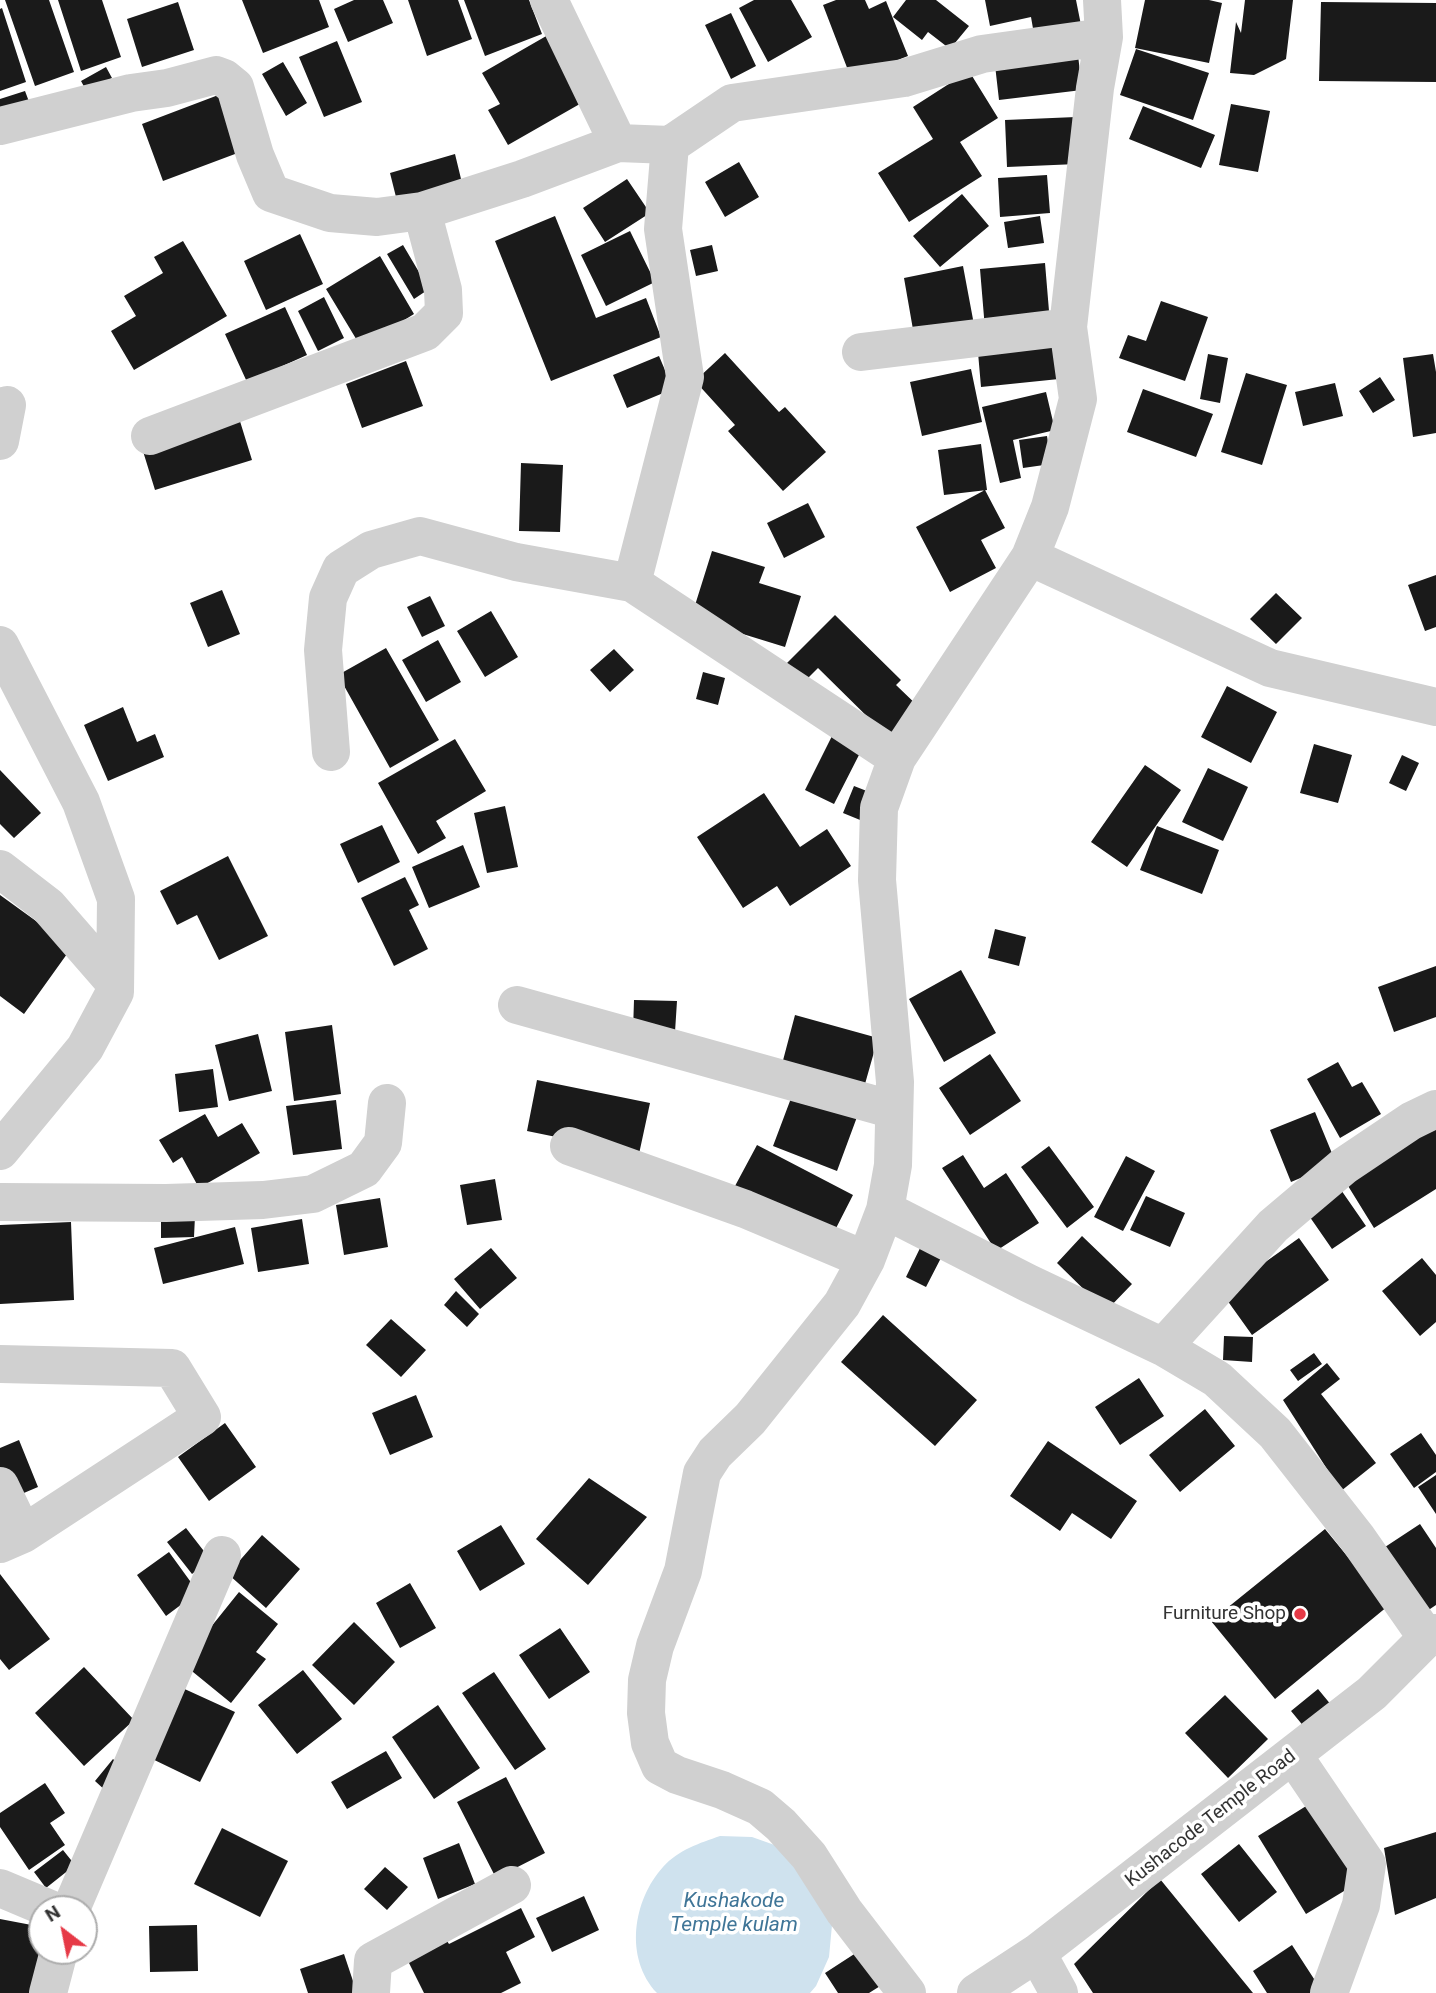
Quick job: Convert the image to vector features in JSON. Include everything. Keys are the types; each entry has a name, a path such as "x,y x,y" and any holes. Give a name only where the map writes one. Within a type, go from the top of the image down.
{"street":[{"path":"549,0 618,144"},
{"path":"0,126 216,75 234,87 255,155 271,193 330,213 377,217 422,211 618,144 670,145 732,103 904,78 1103,18 1068,327 1078,399 1050,507 1030,557 897,758 879,808 877,880 895,1082 893,1165 884,1210 866,1260 842,1304 750,1419 715,1452 702,1474 682,1571 655,1646 647,1680 646,1713 650,1743 660,1766 760,1807 781,1825 809,1856 844,1911 907,1993"},
{"path":"632,583 685,377 663,229 670,145"},
{"path":"150,436 425,332 444,313 443,290 422,211"},
{"path":"861,352 1068,327"},
{"path":"331,752 323,650 328,598 341,569 371,550 420,536 516,562 632,583 897,758"},
{"path":"1030,557 1270,668 1436,707"},
{"path":"0,645 81,802 116,899 116,992 85,1048 0,1151"},
{"path":"0,869 48,906 115,983"},
{"path":"517,1005 894,1110"},
{"path":"0,1202 166,1203 263,1200 313,1194 363,1169 383,1143 387,1103"},
{"path":"1163,1347 1273,1226 1344,1166 1410,1121 1436,1109"},
{"path":"569,1146 745,1209 866,1260"},
{"path":"884,1210 1163,1347 1217,1379 1275,1433 1431,1635"},
{"path":"0,1364 172,1367 202,1417 11,1539 0,1486"},
{"path":"77,1895 222,1555"},
{"name":"Kushacode Temple Road","path":"976,1993 1037,1953 1372,1693 1431,1635"},
{"path":"1293,1755 1367,1864 1361,1905 1329,1993"},
{"path":"371,1993 373,1961 512,1885"},
{"path":"0,1888 28,1900"},
{"path":"1037,1953 1059,1993"},
{"path":"48,1993 55,1965"}],"water":[{"name":"Kushakode Temple kulam","path":"720,1836 752,1837 783,1848 832,1925 829,1957 810,1993 657,1993 647,1979 636,1946 636,1929 639,1912 653,1880 675,1856"}],"building":[{"path":"5,0 49,0 74,72 35,86"},
{"path":"58,0 102,0 121,57 81,71"},
{"path":"242,0 319,0 329,27 263,53"},
{"path":"354,0 383,0 393,23 348,42 334,9"},
{"path":"408,0 458,0 472,39 427,56"},
{"path":"464,0 529,0 542,34 485,56"},
{"path":"754,0 791,0 812,37 768,62 739,8"},
{"path":"836,0 865,0 869,9 886,1 908,56 851,78 823,5"},
{"path":"906,0 936,0 969,26 950,49 928,32 922,40 893,17"},
{"path":"985,0 1076,0 1082,30 1035,40 1031,17 990,26"},
{"path":"1145,0 1209,0 1222,3 1209,63 1135,48"},
{"path":"1245,0 1293,0 1286,59 1254,75 1230,73 1236,22 1241,33"},
{"path":"178,2 194,50 142,67 127,19"},
{"path":"1321,2 1436,3 1436,82 1319,81"},
{"path":"2,8 26,82 0,91 0,9"},
{"path":"731,13 756,66 731,79 705,25"},
{"path":"548,35 585,101 508,145 488,110 500,104 482,73"},
{"path":"337,41 362,102 324,117 299,57"},
{"path":"1136,49 1209,73 1193,120 1120,95"},
{"path":"1078,55 1082,90 999,100 995,65"},
{"path":"283,62 307,103 286,116 262,74"},
{"path":"106,67 112,78 87,92 81,81"},
{"path":"969,71 998,118 960,142 982,176 909,222 878,173 933,139 913,107"},
{"path":"25,91 31,107 0,117 0,99"},
{"path":"221,94 243,151 163,181 142,124"},
{"path":"1231,104 1270,111 1258,172 1219,165"},
{"path":"1143,106 1215,135 1201,168 1129,139"},
{"path":"1076,117 1077,164 1007,167 1005,120"},
{"path":"455,154 462,183 397,201 390,173"},
{"path":"739,162 759,197 725,217 705,182"},
{"path":"1047,175 1050,213 1000,217 998,178"},
{"path":"627,179 650,213 605,242 583,208"},
{"path":"962,194 989,226 940,267 913,236"},
{"path":"555,216 596,318 646,298 661,337 551,381 495,241"},
{"path":"1040,216 1044,243 1008,248 1004,222"},
{"path":"630,231 655,282 606,306 581,255"},
{"path":"300,234 323,284 266,310 244,261"},
{"path":"183,241 227,316 134,370 111,331 136,316 124,296 163,273 154,257"},
{"path":"403,245 429,289 414,299 387,254"},
{"path":"712,245 718,271 696,276 690,250"},
{"path":"380,256 414,314 361,347 326,289"},
{"path":"1045,263 1050,323 985,329 980,269"},
{"path":"963,266 975,330 915,341 904,278"},
{"path":"324,297 344,338 318,351 298,311"},
{"path":"1161,301 1208,317 1185,381 1119,358 1128,335 1146,341"},
{"path":"285,307 307,355 247,382 225,334"},
{"path":"1055,334 1059,379 981,387 977,341"},
{"path":"725,353 779,412 785,407 826,452 783,491 728,431 735,425 695,381"},
{"path":"1208,354 1228,358 1220,403 1200,399"},
{"path":"1433,354 1436,372 1436,433 1413,437 1403,358"},
{"path":"659,356 673,389 627,408 613,375"},
{"path":"406,361 423,406 362,428 346,384"},
{"path":"971,369 982,422 922,436 910,382"},
{"path":"1246,373 1287,385 1262,465 1221,452"},
{"path":"1380,377 1395,400 1373,413 1359,391"},
{"path":"1335,383 1343,416 1303,426 1295,392"},
{"path":"1143,389 1213,414 1196,457 1127,432"},
{"path":"1046,392 1055,430 1013,440 1021,478 1000,483 982,407"},
{"path":"239,418 252,460 155,490 142,448"},
{"path":"1047,436 1051,464 1023,468 1019,440"},
{"path":"981,444 987,490 944,495 938,450"},
{"path":"521,463 563,465 560,532 519,531"},
{"path":"985,490 1005,528 981,540 996,568 950,592 916,527"},
{"path":"808,503 825,537 784,558 767,523"},
{"path":"712,551 765,567 759,583 801,596 785,647 691,618"},
{"path":"1436,575 1436,627 1425,631 1408,585"},
{"path":"222,590 240,634 208,647 190,603"},
{"path":"1276,593 1302,618 1276,644 1250,619"},
{"path":"430,596 445,626 422,637 407,607"},
{"path":"491,611 518,657 485,677 457,631"},
{"path":"835,615 901,680 896,685 921,709 891,740 818,668 800,686 782,668"},
{"path":"438,640 461,682 426,702 402,660"},
{"path":"386,648 439,740 390,768 338,675"},
{"path":"614,649 634,670 610,692 590,670"},
{"path":"703,672 725,678 718,705 696,699"},
{"path":"1227,686 1277,712 1251,763 1201,737"},
{"path":"123,707 137,742 155,734 164,757 108,781 84,725"},
{"path":"832,736 861,751 834,804 805,790"},
{"path":"455,739 486,791 436,821 446,838 418,854 378,783"},
{"path":"1314,744 1352,755 1338,803 1300,793"},
{"path":"1402,755 1419,763 1406,791 1389,783"},
{"path":"1145,765 1181,790 1127,867 1091,842"},
{"path":"1208,768 1248,787 1223,841 1182,822"},
{"path":"0,770 41,813 14,838 0,824"},
{"path":"854,786 877,795 865,822 843,813"},
{"path":"764,793 800,847 827,829 851,866 790,906 777,886 743,908 697,837"},
{"path":"505,806 518,867 487,873 474,813"},
{"path":"382,825 400,862 358,883 340,844"},
{"path":"1157,826 1219,850 1202,894 1140,870"},
{"path":"463,845 480,887 429,908 412,867"},
{"path":"228,856 268,936 219,960 197,915 177,925 160,891"},
{"path":"405,877 419,905 409,910 428,949 394,966 361,898"},
{"path":"0,895 72,947 24,1014 0,996"},
{"path":"995,929 1026,937 1019,966 988,958"},
{"path":"1436,966 1436,1017 1394,1032 1378,987"},
{"path":"961,970 996,1033 944,1062 909,999"},
{"path":"634,1000 677,1001 675,1032 633,1031"},
{"path":"795,1015 878,1038 863,1091 781,1068"},
{"path":"332,1025 341,1094 294,1101 285,1032"},
{"path":"258,1034 272,1091 229,1101 215,1045"},
{"path":"990,1054 1021,1101 970,1135 939,1088"},
{"path":"1338,1062 1352,1087 1362,1082 1381,1114 1340,1138 1307,1079"},
{"path":"213,1069 218,1107 179,1112 175,1074"},
{"path":"537,1080 650,1103 639,1154 527,1131"},
{"path":"793,1093 857,1117 837,1171 773,1146"},
{"path":"336,1100 342,1149 293,1155 286,1106"},
{"path":"1315,1112 1336,1163 1291,1182 1270,1130"},
{"path":"205,1114 218,1137 242,1123 260,1153 199,1188 182,1157 173,1163 159,1140"},
{"path":"1436,1126 1436,1189 1374,1228 1345,1181"},
{"path":"757,1145 853,1195 832,1236 735,1186"},
{"path":"1049,1146 1094,1207 1067,1228 1021,1167"},
{"path":"963,1155 984,1188 1006,1173 1039,1223 996,1251 942,1168"},
{"path":"1126,1156 1155,1171 1123,1231 1094,1217"},
{"path":"495,1179 502,1220 467,1225 460,1185"},
{"path":"1339,1187 1366,1226 1332,1249 1305,1210"},
{"path":"1146,1196 1185,1213 1170,1247 1130,1230"},
{"path":"380,1198 388,1247 344,1255 336,1205"},
{"path":"195,1216 194,1237 161,1238 161,1217"},
{"path":"302,1219 309,1264 258,1272 251,1228"},
{"path":"71,1222 74,1300 0,1304 0,1225"},
{"path":"235,1227 244,1264 163,1284 154,1248"},
{"path":"1082,1236 1132,1284 1106,1311 1057,1263"},
{"path":"1299,1238 1329,1280 1252,1335 1222,1293"},
{"path":"922,1244 943,1254 926,1287 906,1277"},
{"path":"491,1248 517,1278 480,1309 454,1279"},
{"path":"1422,1258 1436,1275 1436,1322 1420,1336 1382,1291"},
{"path":"456,1291 479,1314 467,1327 444,1305"},
{"path":"883,1315 977,1400 935,1446 841,1362"},
{"path":"391,1319 426,1350 401,1377 366,1345"},
{"path":"1224,1336 1253,1337 1252,1362 1223,1360"},
{"path":"1314,1353 1322,1364 1298,1381 1290,1370"},
{"path":"1327,1363 1340,1379 1321,1394 1376,1463 1341,1491 1283,1400"},
{"path":"1139,1378 1164,1416 1120,1445 1095,1407"},
{"path":"416,1395 433,1437 390,1455 372,1413"},
{"path":"1205,1409 1235,1446 1180,1492 1149,1455"},
{"path":"225,1423 256,1467 209,1501 178,1457"},
{"path":"1421,1433 1436,1455 1436,1472 1414,1488 1390,1454"},
{"path":"19,1440 38,1487 12,1498 0,1469 0,1448"},
{"path":"1048,1441 1137,1501 1111,1539 1072,1513 1060,1531 1010,1496"},
{"path":"1436,1475 1436,1514 1418,1487"},
{"path":"589,1478 647,1517 588,1585 536,1539"},
{"path":"1420,1524 1436,1548 1436,1605 1424,1613 1382,1549"},
{"path":"501,1525 525,1564 480,1591 457,1551"},
{"path":"186,1528 210,1559 192,1574 167,1542"},
{"name":"Furniture Shop","path":"1325,1529 1388,1606 1275,1699 1211,1621"},
{"path":"262,1535 300,1569 266,1608 228,1574"},
{"path":"169,1552 198,1592 166,1616 137,1575"},
{"path":"0,1574 50,1639 9,1670 0,1659"},
{"path":"410,1583 436,1628 400,1648 376,1603"},
{"path":"239,1592 278,1624 256,1652 266,1659 231,1703 182,1663"},
{"path":"354,1622 395,1662 354,1705 312,1665"},
{"path":"560,1628 590,1672 549,1699 519,1655"},
{"path":"84,1667 134,1720 84,1766 35,1713"},
{"path":"303,1670 342,1719 297,1754 258,1705"},
{"path":"494,1672 546,1749 515,1770 462,1693"},
{"path":"178,1686 235,1712 200,1782 144,1755"},
{"path":"1318,1689 1332,1706 1305,1728 1291,1711"},
{"path":"1225,1695 1268,1739 1228,1778 1185,1733"},
{"path":"438,1705 480,1768 434,1799 392,1737"},
{"path":"386,1751 402,1778 347,1809 331,1782"},
{"path":"113,1759 125,1770 107,1792 95,1781"},
{"path":"506,1777 545,1853 496,1878 457,1802"},
{"path":"45,1783 65,1813 50,1823 65,1845 29,1870 0,1827 0,1813"},
{"path":"1311,1803 1359,1882 1306,1914 1258,1836"},
{"path":"222,1828 288,1861 260,1917 194,1884"},
{"path":"1436,1832 1436,1898 1395,1915 1384,1848"},
{"path":"459,1843 475,1884 438,1899 423,1858"},
{"path":"1239,1844 1277,1892 1239,1922 1201,1874"},
{"path":"63,1850 75,1865 46,1888 34,1872"},
{"path":"385,1867 408,1887 387,1910 364,1889"},
{"path":"1160,1879 1253,1993 1093,1993 1074,1964"},
{"path":"584,1896 599,1930 552,1952 536,1918"},
{"path":"521,1908 535,1937 506,1952 521,1983 501,1993 424,1993 408,1961"},
{"path":"0,1919 28,1924 28,1965 37,1965 32,1993 0,1993"},
{"path":"197,1925 198,1971 150,1972 149,1926"},
{"path":"1292,1945 1316,1982 1314,1993 1267,1993 1253,1971"},
{"path":"862,1949 885,1983 869,1993 838,1993 825,1973"},
{"path":"344,1954 357,1993 308,1993 300,1969"}],"place":[{"name":"Furniture Shop","path":"1300,1614"}]}
